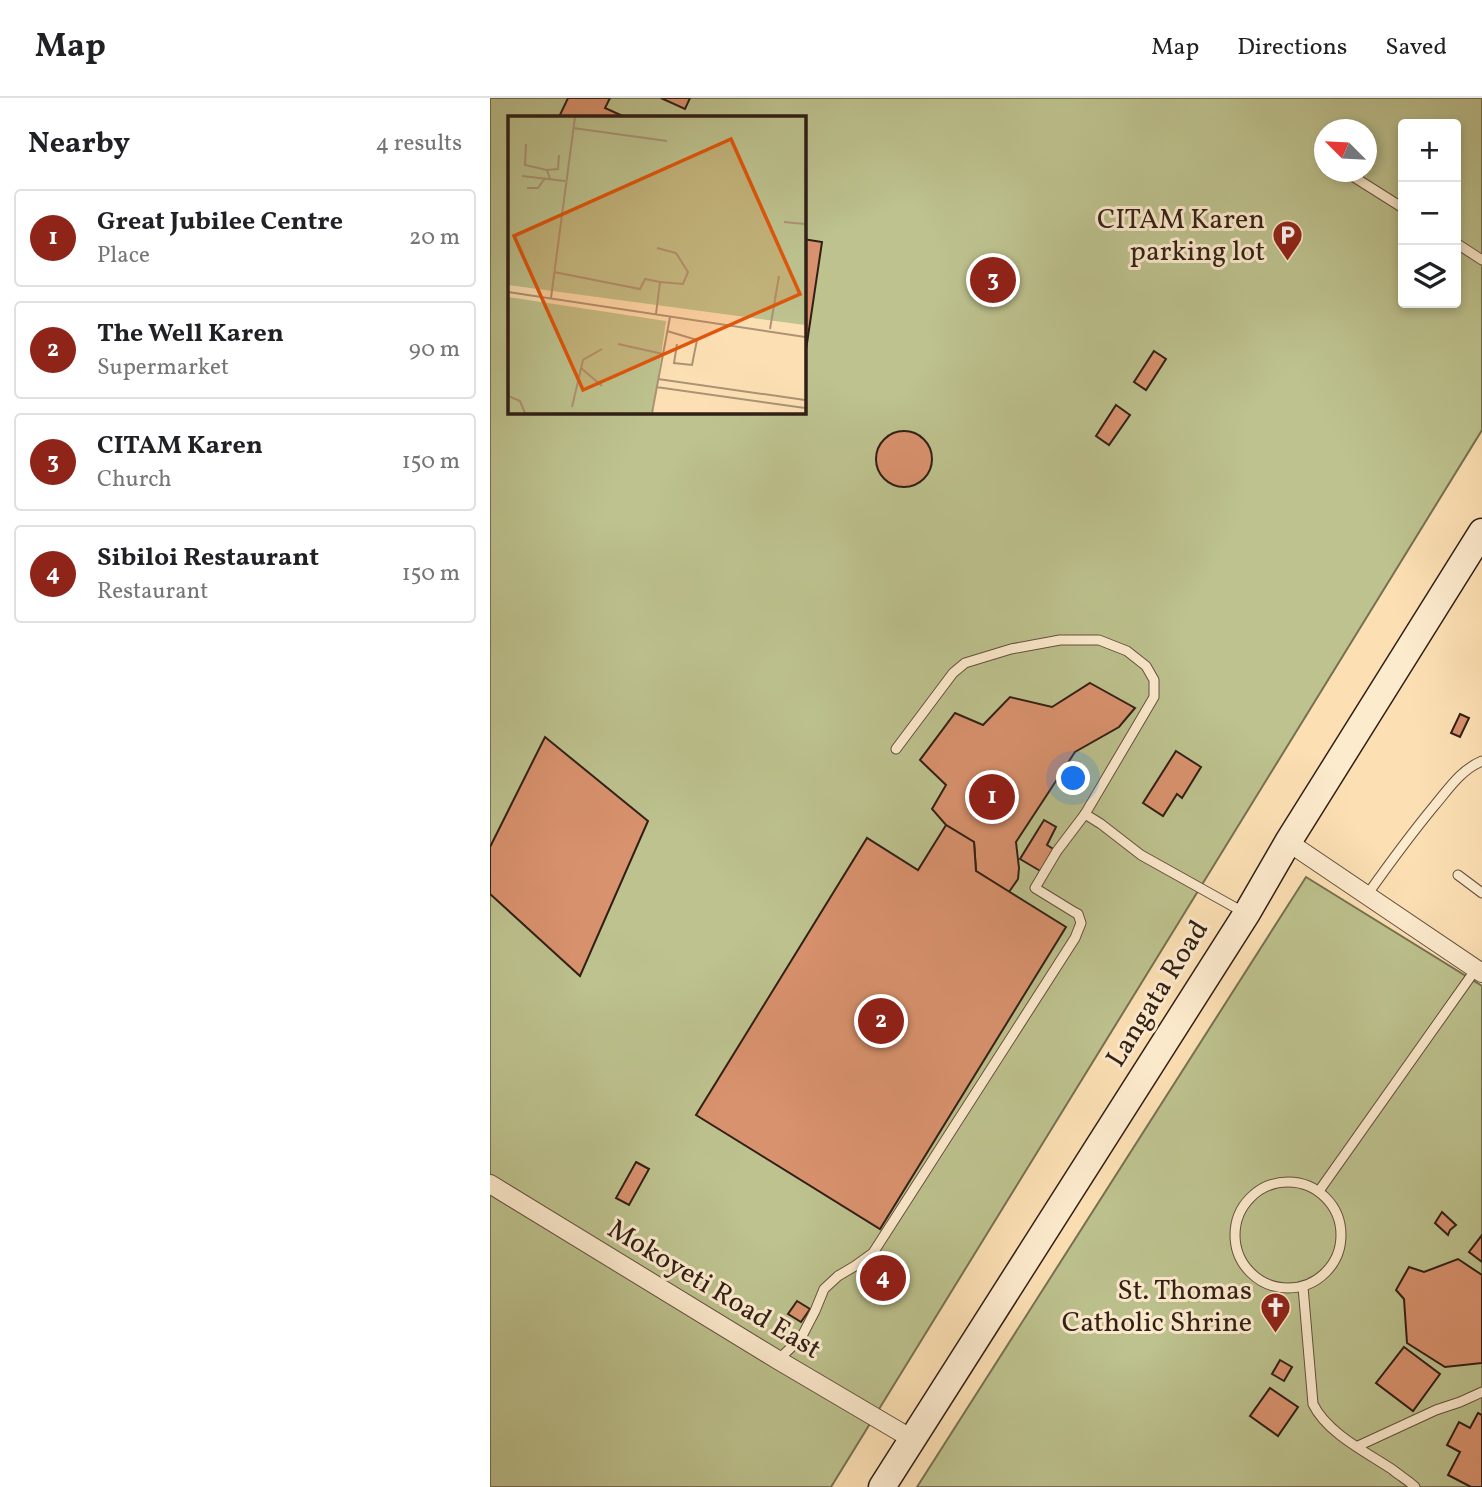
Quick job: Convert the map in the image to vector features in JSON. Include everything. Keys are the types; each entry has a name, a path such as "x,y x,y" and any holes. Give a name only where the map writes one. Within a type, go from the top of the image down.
{"main road":[{"name":"Langata Road","path":"882,1487 1247,914 1288,842 1482,532"}],"street":[{"path":"1288,842 1479,971"},
{"name":"Mokoyeti Road East","path":"490,1184 912,1439"}],"lane":[{"path":"1362,182 1398,205"},
{"path":"1459,245 1482,260"},
{"path":"778,1360 802,1338 824,1289 873,1252 1074,938 1081,923 1077,914 1035,888 1057,851 1085,814 1154,697 1154,680 1146,666 1127,652 1099,640 1060,640 1011,649 965,663 953,673 896,749"},
{"path":"1367,895 1454,780 1469,766 1482,761"},
{"path":"1085,814 1141,855 1247,914"},
{"path":"1458,875 1482,892"},
{"path":"1319,1191 1479,971"},
{"path":"1282,1181 1301,1183 1319,1191 1333,1205 1340,1224 1341,1244 1334,1263 1321,1278 1303,1287 1284,1289 1264,1284 1249,1272 1238,1256 1233,1237 1237,1217 1247,1200 1263,1187 1282,1181"},
{"path":"1303,1287 1313,1404 1319,1416 1337,1434 1415,1487"},
{"path":"1357,1446 1482,1392"}],"green space":[{"path":"490,98 1482,98 1482,430 831,1487 490,1487"},
{"path":"1306,877 1482,986 1482,1487 917,1487"}],"building":[{"path":"568,98 610,98 605,108 623,116 559,116"},
{"path":"661,98 690,98 685,109"},
{"path":"805,239 822,242 805,357"},
{"path":"1154,351 1166,359 1146,390 1134,382"},
{"path":"1116,405 1130,415 1109,445 1096,436"},
{"path":"904,431 924,439 932,459 924,479 904,487 884,479 876,459 884,439"},
{"path":"1090,683 1135,708 1119,727 1075,752 1016,842 1018,879 1009,892 976,871 974,842 946,825 932,809 946,785 920,760 955,713 983,725 1010,697 1052,707"},
{"path":"1460,714 1469,718 1460,737 1451,733"},
{"path":"545,737 648,821 580,976 490,894 490,847"},
{"path":"1176,751 1201,767 1182,798 1177,794 1163,816 1143,803"},
{"path":"1044,820 1056,827 1047,845 1055,850 1042,872 1020,859"},
{"path":"946,825 974,842 976,871 1066,927 880,1229 696,1115 867,838 918,870"},
{"path":"636,1162 649,1169 629,1205 616,1198"},
{"path":"1442,1212 1456,1225 1448,1235 1435,1223"},
{"path":"1482,1235 1482,1262 1469,1252"},
{"path":"1458,1259 1482,1275 1482,1363 1445,1367 1407,1343 1404,1299 1396,1290 1409,1267 1424,1272"},
{"path":"797,1301 810,1309 801,1322 788,1314"},
{"path":"1404,1347 1440,1374 1413,1411 1376,1383"},
{"path":"1280,1360 1292,1367 1284,1381 1272,1374"},
{"path":"1270,1388 1298,1407 1278,1436 1250,1416"},
{"path":"1478,1413 1482,1415 1482,1487 1471,1487 1448,1475 1460,1452 1447,1445 1459,1422 1470,1428"}],"place":[{"name":"CITAM Karen parking lot","path":"1288,263"},
{"name":"CITAM Karen","path":"993,280"},
{"name":"Great Jubilee Centre","path":"992,797"},
{"name":"The Well Karen","path":"881,1021"},
{"name":"Sibiloi Restaurant","path":"883,1278"},
{"name":"St. Thomas Catholic Shrine","path":"1275,1334"}]}
